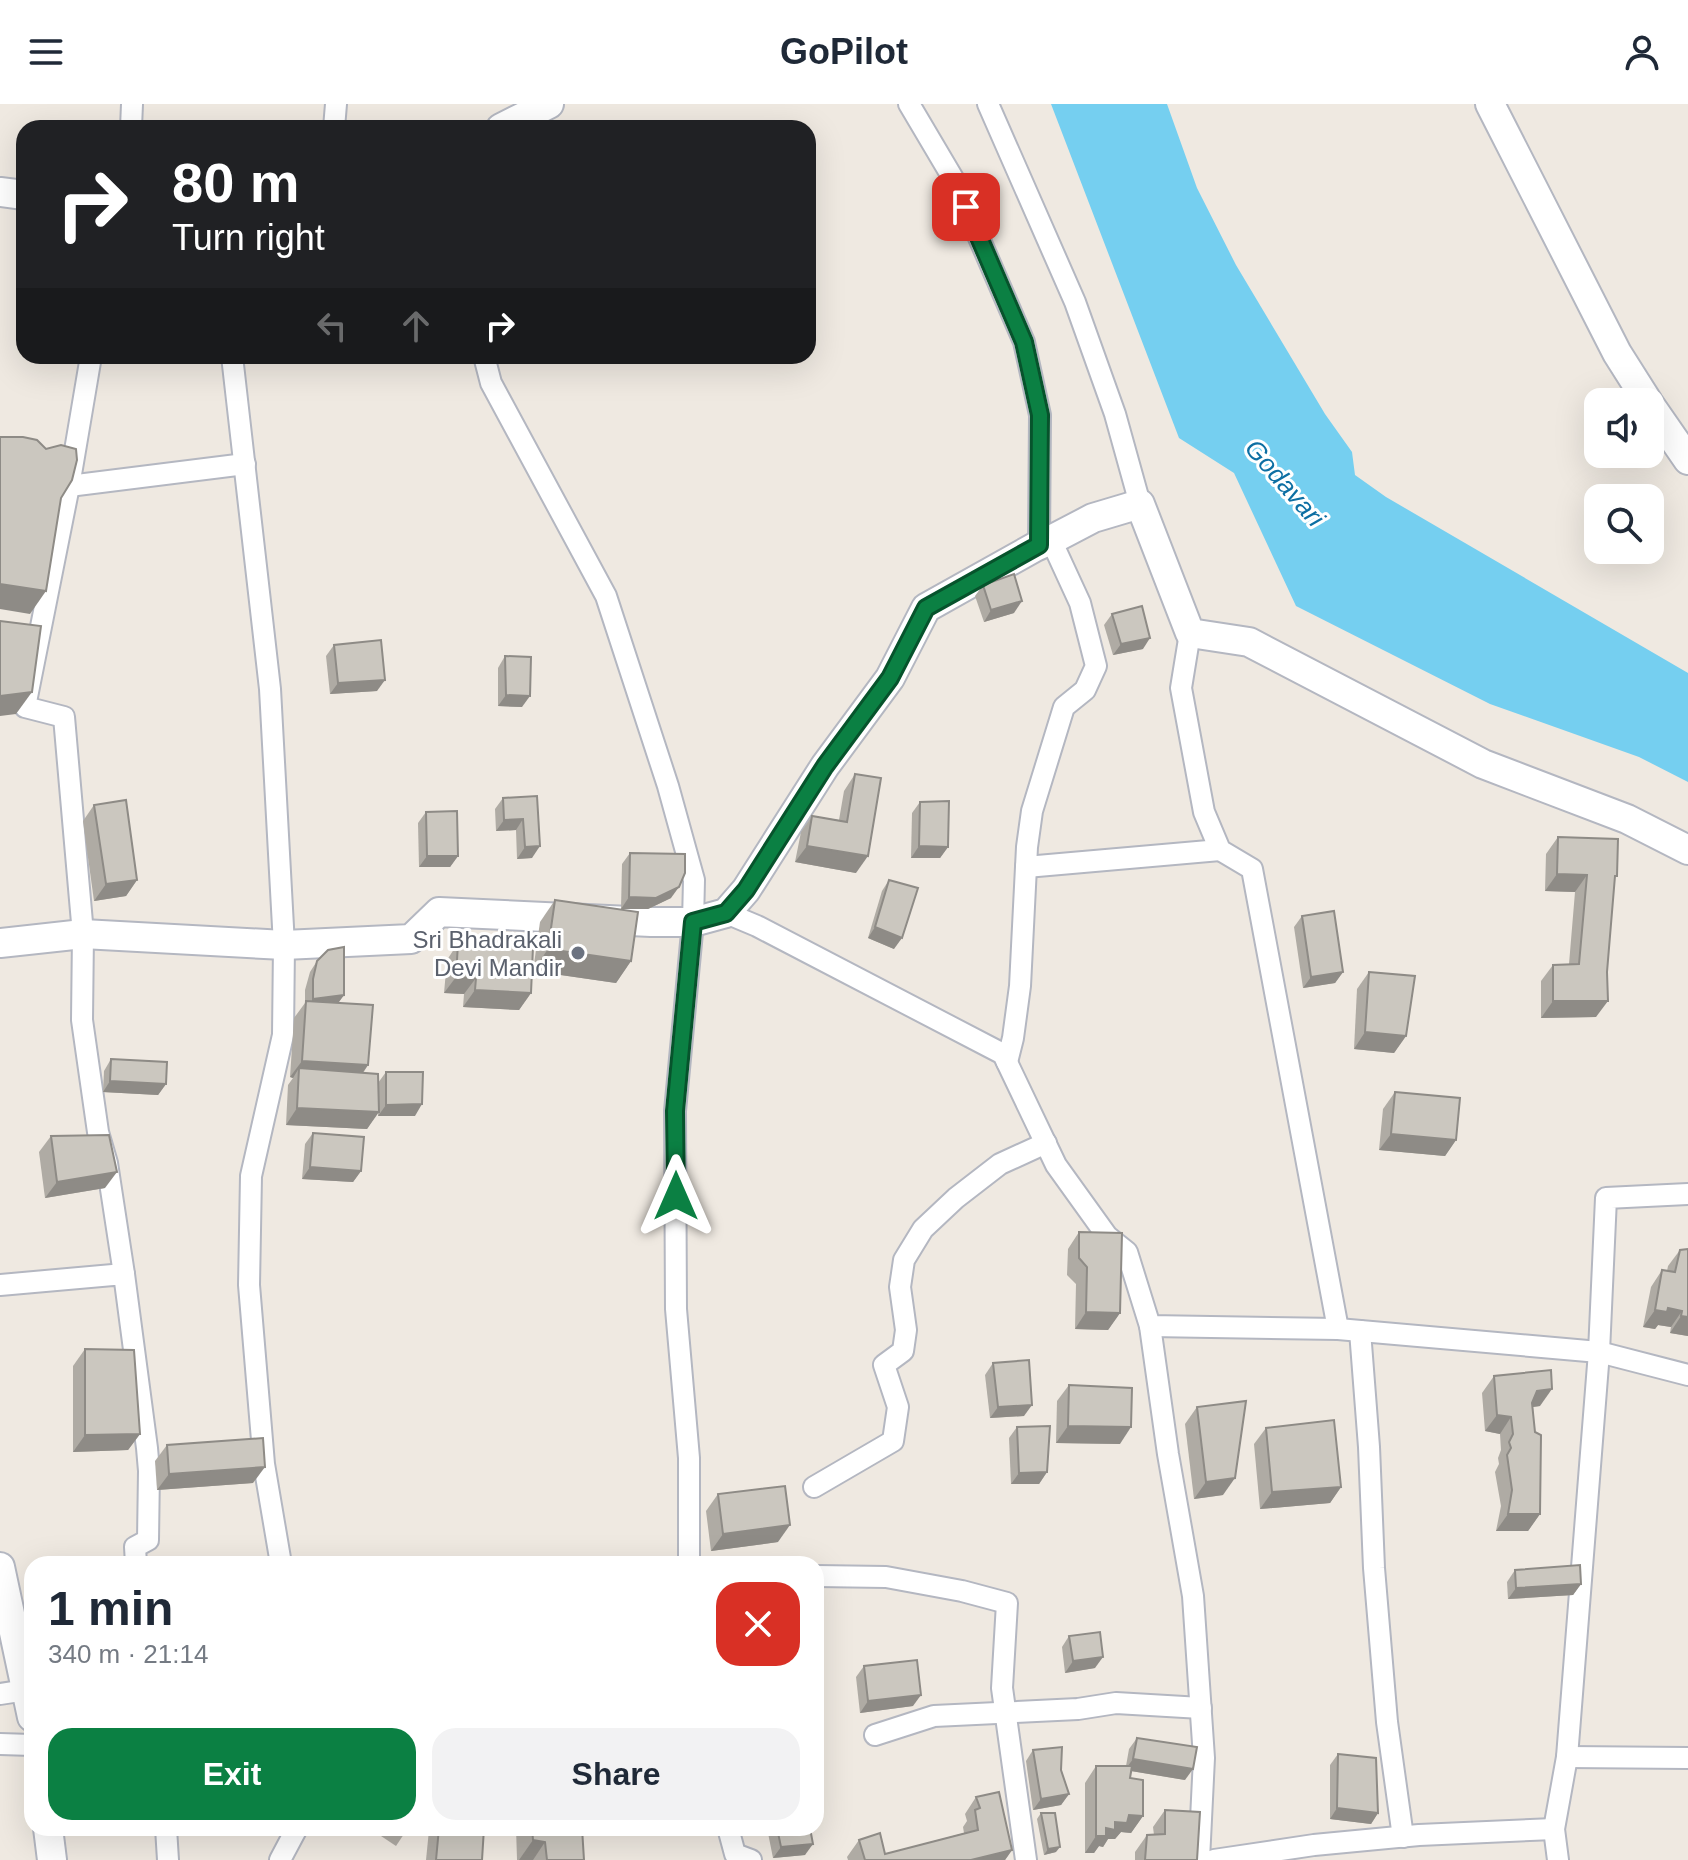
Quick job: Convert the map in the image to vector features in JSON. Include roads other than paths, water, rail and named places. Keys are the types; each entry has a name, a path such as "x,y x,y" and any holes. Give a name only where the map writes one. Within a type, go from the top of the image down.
{"street":[{"path":"517,120 549,104"},
{"path":"909,104 954,180 1024,342 1040,415 1045,543 1080,603 1096,666 1085,690 1064,707 1032,811 1020,986 1007,1062"},
{"path":"988,104 1075,302 1115,414 1140,504 1190,633 1181,688 1204,812 1220,850"},
{"path":"1490,104 1617,353 1639,388"},
{"path":"90,364 25,707 64,717 83,934 82,1020 98,1132 107,1163 124,1274 149,1471 148,1540 135,1547 136,1556"},
{"path":"233,364 270,689 284,945 283,1035 251,1176 249,1285 264,1464 280,1556"},
{"path":"486,364 491,383 606,596 668,786 694,880 693,922 675,1111 676,1309 689,1458 689,1556"},
{"path":"1664,426 1688,460"},
{"path":"69,486 245,464"},
{"path":"0,943 83,934 284,945 411,939 439,912 651,922 693,922 726,913 746,890 825,766 890,678 926,608 1093,518 1140,504"},
{"path":"1190,633 1249,642 1483,764 1627,819 1688,850"},
{"path":"1026,867 1220,850 1252,869 1338,1329"},
{"path":"726,913 757,926 1003,1054 1056,1165 1107,1236 1127,1252 1150,1326 1193,1596 1204,1758 1199,1860"},
{"path":"814,1487 893,1441 898,1407 884,1365 903,1351 906,1330 900,1287 904,1260 923,1229 956,1198 1000,1164 1046,1143"},
{"path":"1558,1860 1554,1829 1567,1757 1599,1352 1606,1198 1688,1194"},
{"path":"0,1285 124,1274"},
{"path":"1150,1326 1338,1329 1599,1352 1688,1375"},
{"path":"1360,1331 1387,1722 1403,1837"},
{"path":"0,1567 19,1700"},
{"path":"824,1576 886,1577 1007,1603 1002,1688 1026,1860"},
{"path":"875,1735 934,1716 1078,1709 1116,1703 1201,1708"},
{"path":"0,1744 24,1745"},
{"path":"1567,1757 1688,1758"},
{"path":"1214,1860 1314,1845 1554,1829"},
{"path":"49,1836 52,1860"},
{"path":"166,1836 168,1860"},
{"path":"280,1860 293,1836"},
{"path":"730,1836 735,1854 751,1860"}],"water":[{"name":"Godavari","path":"1051,104 1167,104 1197,188 1236,265 1325,414 1352,452 1355,475 1386,497 1688,673 1688,782 1639,757 1490,704 1296,606 1234,473 1179,438"}],"place":[{"name":"Sri Bhadrakali Devi Mandir","path":"578,953"}]}
